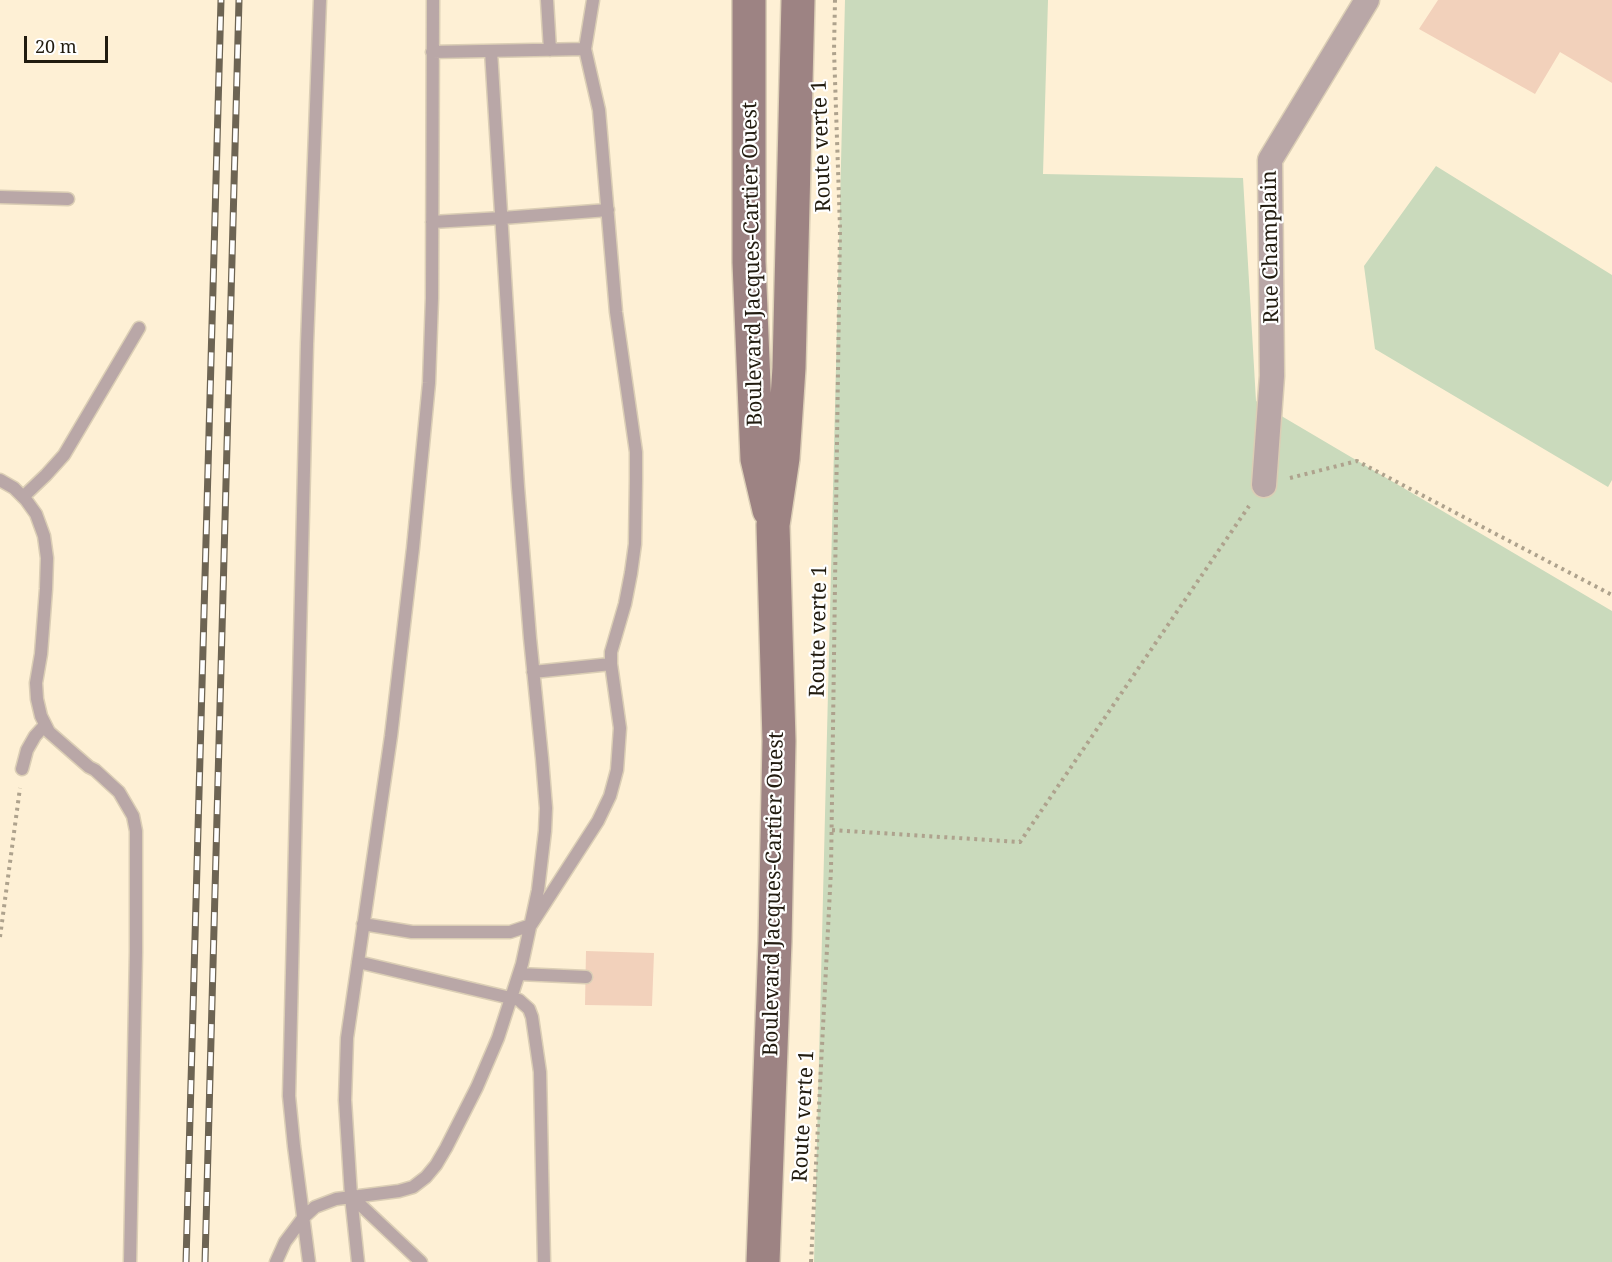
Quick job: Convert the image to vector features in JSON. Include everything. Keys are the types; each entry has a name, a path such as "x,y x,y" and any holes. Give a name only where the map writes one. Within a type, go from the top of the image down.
{"main road":[{"name":"Boulevard Jacques-Cartier Ouest","path":"749,0 749,262 757,459 772,525 779,741 775,941 763,1262"},
{"name":"Boulevard Jacques-Cartier Ouest","path":"772,525 783,458 789,368 798,0"}],"street":[{"name":"Rue Champlain","path":"1264,484 1272,376 1270,160 1367,0"}],"lane":[{"path":"309,1262 289,1096 307,344 320,0"},
{"path":"358,1262 345,1100 347,1038 392,724 413,548 429,383 433,0"},
{"path":"547,0 550,50"},
{"path":"363,924 412,932 510,932 531,925 598,821 610,796 618,770 620,728 610,652 632,573 635,544 636,452 616,312 599,110 585,49 593,0"},
{"path":"432,52 585,49"},
{"path":"276,1262 285,1242 303,1218 315,1207 325,1202 351,1196 399,1191 413,1187 436,1165 477,1087 498,1038 519,974 540,880 546,831 542,759 518,487 491,51"},
{"path":"0,197 68,199"},
{"path":"432,222 608,210"},
{"path":"23,497 64,455 139,328"},
{"path":"0,480 14,488 23,497 36,514 44,536 46,558 42,644 36,683 41,716 49,732 119,792 133,816 136,831 136,964 130,1262"},
{"path":"533,672 611,664"},
{"path":"22,769 27,750 45,725"},
{"path":"358,963 519,1000 529,1009 540,1072 544,1262"},
{"path":"519,974 586,977"},
{"path":"351,1196 421,1262"}],"path":[{"name":"Route verte 1","path":"811,1262 830,893 840,228 834,50 835,0"},
{"path":"831,830 1020,842 1264,484 1357,460 1612,595"},
{"path":"0,937 22,769"}],"green space":[{"path":"845,0 1048,0 1043,174 1243,178 1256,401 1612,611 1612,1262 814,1262"},
{"path":"1436,166 1612,275 1612,480 1608,487 1375,349 1364,266"}],"building":[{"path":"1438,0 1612,0 1612,83 1560,52 1535,94 1419,29"},
{"path":"586,951 654,953 652,1006 585,1005"}],"railway":[{"path":"186,1262 221,0"},
{"path":"205,1262 239,0"}]}
